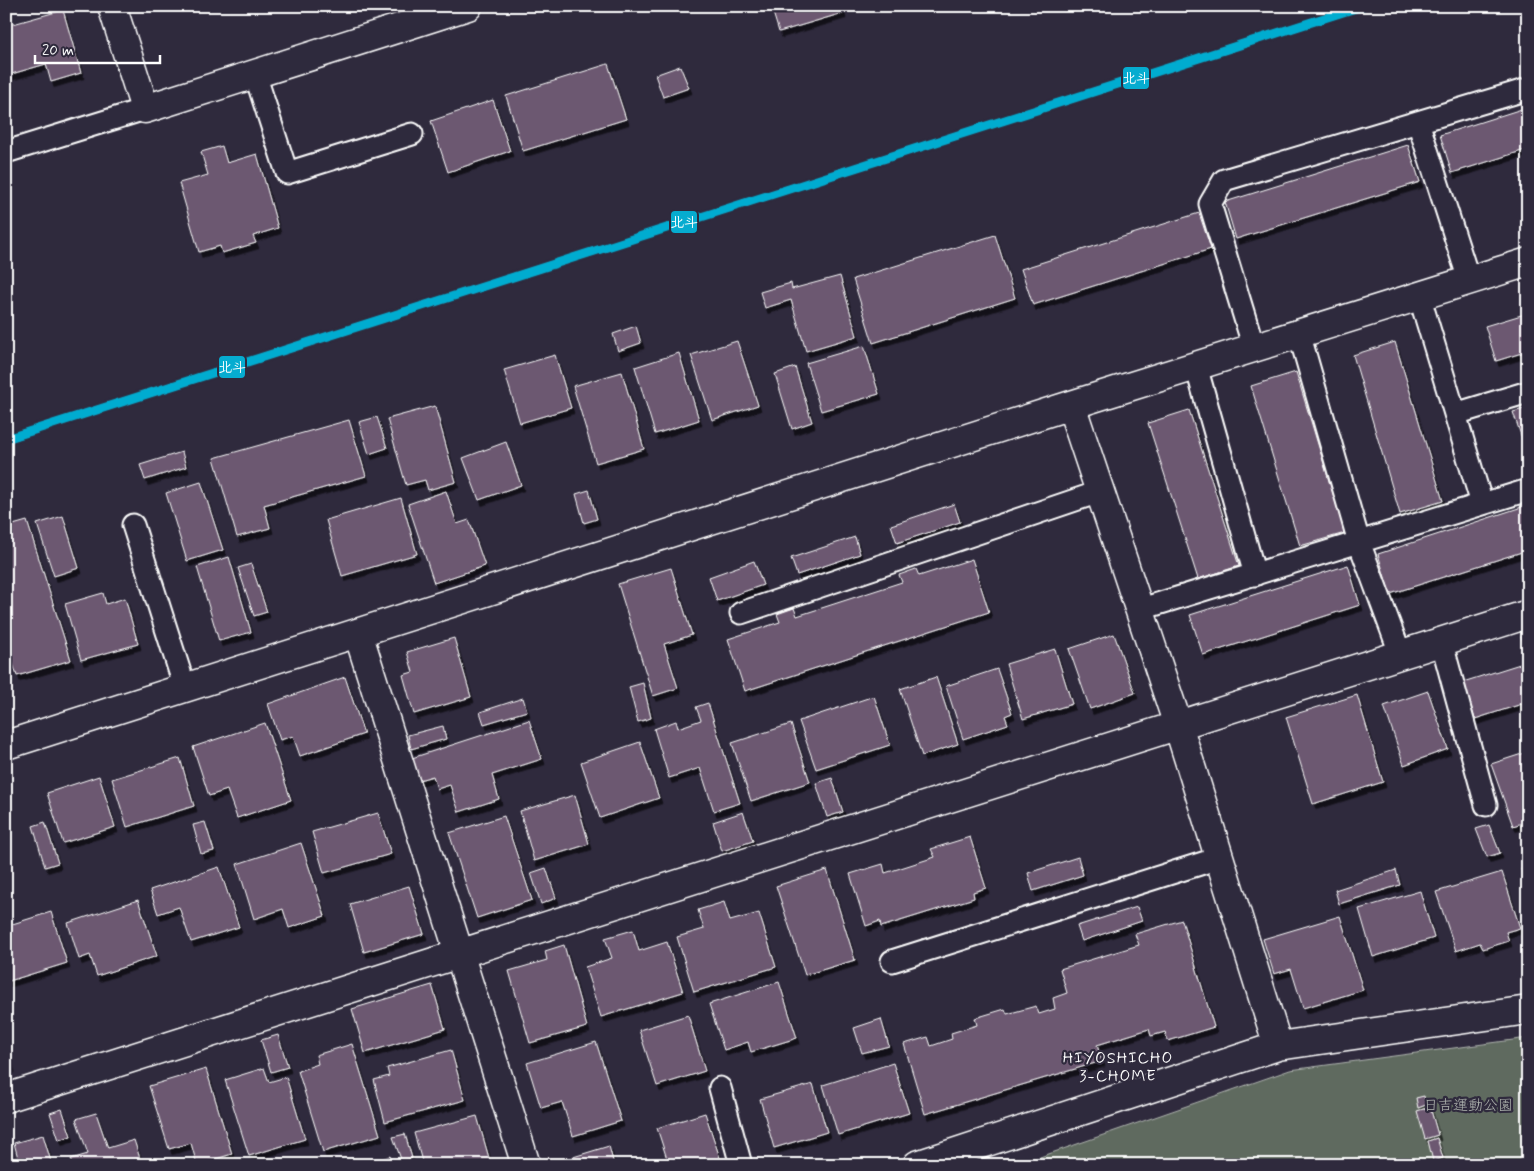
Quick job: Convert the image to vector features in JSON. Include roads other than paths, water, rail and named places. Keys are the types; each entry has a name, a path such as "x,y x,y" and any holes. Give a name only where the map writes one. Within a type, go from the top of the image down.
{"street":[{"path":"112,6 144,109 468,6"},
{"path":"6,745 1071,405 1528,262"},
{"path":"1071,405 1178,725 1278,1046"},
{"path":"6,1098 460,955 1440,640 1528,614"},
{"path":"358,633 526,1165"},
{"path":"917,1165 1278,1046 1528,1010"}],"lane":[{"path":"255,74 286,173 412,134"},
{"path":"1254,348 1210,204 1224,180 1528,89"},
{"path":"6,152 144,109"},
{"path":"1418,122 1469,280"},
{"path":"1419,295 1482,504"},
{"path":"1299,334 1359,542 1400,653"},
{"path":"1196,366 1255,575"},
{"path":"1456,414 1528,392"},
{"path":"1138,610 1528,490"},
{"path":"741,613 1099,492"},
{"path":"133,525 185,688"},
{"path":"1440,640 1486,805"},
{"path":"892,961 1218,858"},
{"path":"720,1088 741,1165"}],"district":[{"name":"HIYOSHICHO 3-CHOME","path":"1118,1066"}],"park label":[{"name":"日吉運動公園","path":"1468,1105"}]}
